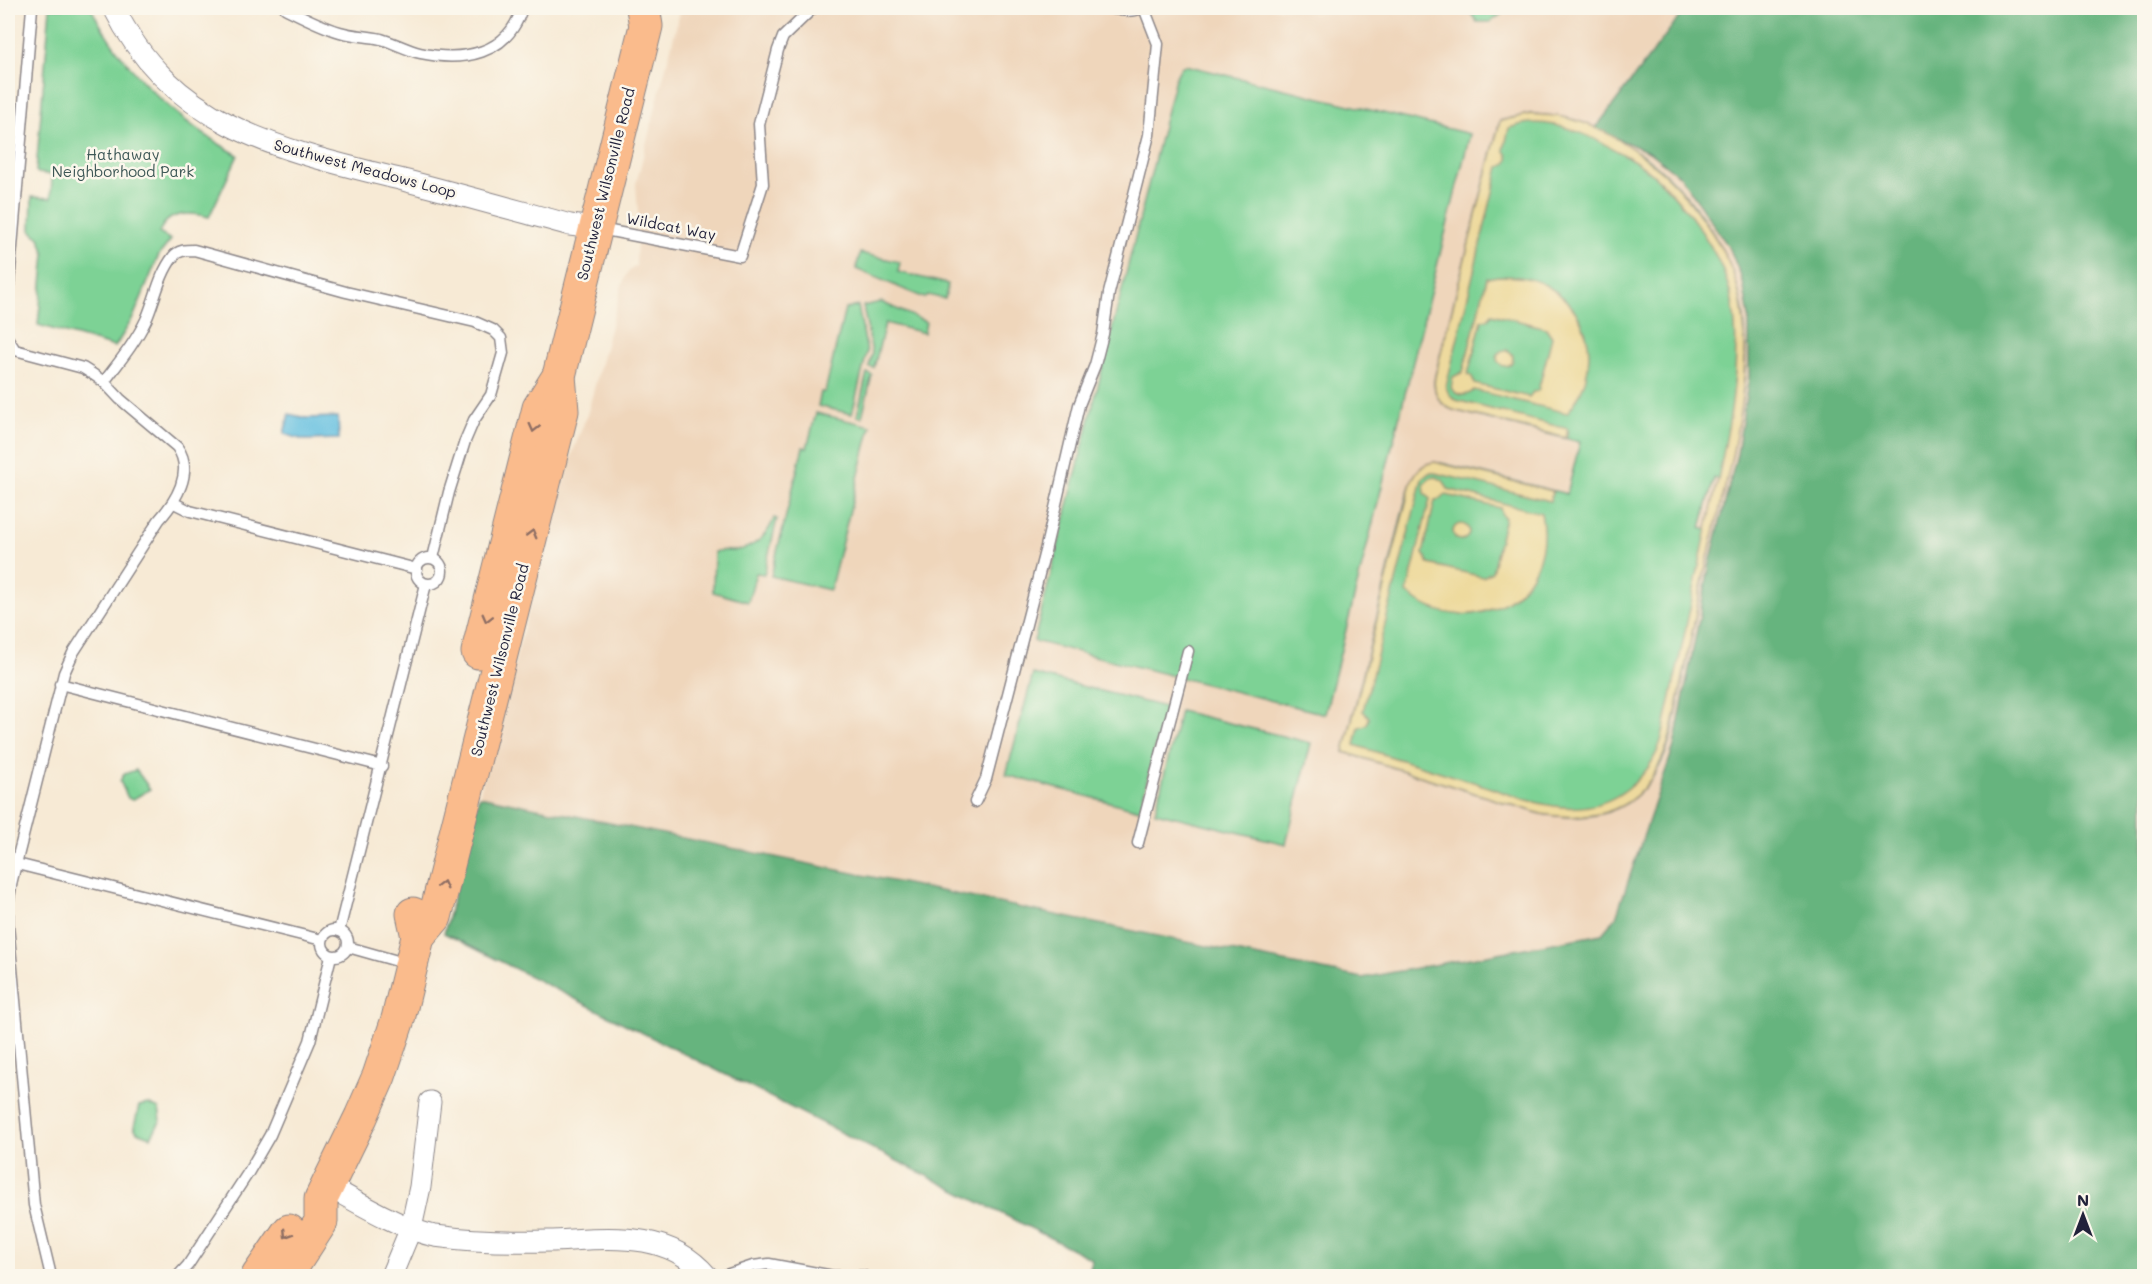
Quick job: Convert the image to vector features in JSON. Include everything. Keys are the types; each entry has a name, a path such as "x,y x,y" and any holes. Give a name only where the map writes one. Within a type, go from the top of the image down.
{"main road":[{"name":"Southwest Wilsonville Road","path":"286,1276 321,1222 324,1192 357,1127 379,1076 398,1018 415,951 435,917 540,504 562,411 559,376 649,14"},
{"name":"Southwest Wilsonville Road","path":"258,1276 300,1212 324,1192"}],"street":[{"name":"Southwest Meadows Loop","path":"114,8 140,50 178,91 211,116 250,136 316,158 570,225 596,228"},
{"path":"391,1276 411,1228 420,1187 430,1102"},
{"path":"324,1192 433,1235 484,1240 548,1241 596,1238 645,1241 661,1245 686,1257 696,1263 707,1276"}],"lane":[{"path":"8,295 32,8"},
{"path":"285,8 308,20 341,32 381,39 419,53 463,57 492,48 507,37 518,21 522,8"},
{"name":"Wildcat Way","path":"596,228 741,256 763,184 759,124 778,50 783,37 813,8"},
{"path":"975,802 986,779 1045,551 1079,405 1098,355 1109,293 1149,135 1158,44 1143,8 1124,11 1108,8"},
{"path":"104,382 140,331 165,269 174,255 183,250 194,250 346,292 475,322 493,330 501,338 503,353 491,395 474,420 462,452 449,492 433,558"},
{"path":"8,339 15,350 83,368 104,382 120,399 181,452 182,479 174,503 159,520 73,653 60,684 8,904 13,986 34,1205 51,1276"},
{"path":"174,503 190,511 417,568"},
{"path":"433,558 441,566 442,575 437,582 426,584 419,579 417,568 422,560 433,558"},
{"path":"339,931 426,584"},
{"path":"1138,843 1188,651"},
{"path":"60,684 382,766"},
{"path":"17,864 322,940"},
{"path":"339,931 346,936 348,947 342,955 331,956 323,950 322,940 327,933 339,931"},
{"path":"348,947 415,951"},
{"path":"178,1276 188,1265 270,1135 310,1041 331,956"},
{"path":"723,1276 753,1266 769,1264 833,1276 864,1276"}],"shaded area":[{"path":"681,8 1686,8 1596,129 1649,152 1681,177 1730,249 1743,282 1749,318 1749,377 1737,454 1710,563 1674,746 1616,917 1602,934 1363,978 479,796 567,467 587,415 622,285 628,272 636,266 638,212 636,184"}],"green space":[{"name":"Hathaway Neighborhood Park","path":"50,8 91,8 119,53 154,92 194,127 238,155 209,217 194,214 180,215 173,217 163,226 159,233 171,240 159,255 133,318 115,347 38,325 45,254 40,239 31,230 32,197 51,198 52,175 36,171"},
{"path":"1467,8 1501,8 1502,14 1490,22 1477,22"},
{"path":"1686,8 2144,8 2144,1276 1089,1276 1092,1259 444,933 479,796 1362,978 1602,934 1616,917 1674,746 1710,563 1737,454 1749,377 1749,318 1743,282 1730,249 1681,177 1649,152 1595,129"},
{"path":"1185,65 1470,134 1325,714 1034,641 1175,78 1181,67"},
{"path":"1530,114 1565,118 1589,126 1641,154 1664,173 1696,209 1723,251 1740,296 1744,318 1744,380 1739,421 1726,481 1714,478 1701,528 1713,532 1675,722 1668,745 1656,772 1635,797 1606,813 1584,816 1541,814 1344,752 1404,506 1411,483 1419,470 1432,463 1441,463 1567,494 1580,442 1453,410 1440,401 1434,387 1500,121"},
{"path":"860,253 900,262 898,272 948,284 945,299 928,295 924,298 856,269"},
{"path":"881,302 926,322 924,333 885,323 874,368 869,367 872,353 863,306"},
{"path":"858,306 867,352 852,414 818,406 821,392 825,392 845,309"},
{"path":"867,373 872,375 862,417 857,416"},
{"path":"816,413 871,426 830,590 771,576 803,447 807,448"},
{"path":"774,518 777,519 764,574 756,573 748,602 713,592 714,552 747,548 764,536"},
{"path":"1033,674 1165,707 1140,810 1006,775"},
{"path":"1180,711 1311,743 1286,844 1155,812"},
{"path":"136,770 150,789 132,800 128,798 120,781 124,774"},
{"path":"148,1104 159,1109 161,1120 151,1137 137,1132 134,1127 139,1106"}],"sand":[{"path":"1530,114 1566,118 1602,131 1635,150 1677,186 1722,250 1737,285 1744,320 1745,358 1736,436 1670,736 1660,764 1643,789 1621,806 1596,815 1568,817 1541,814 1344,752 1410,486 1419,470 1426,464 1435,462 1553,491 1550,501 1435,473 1429,473 1422,479 1363,711 1369,719 1366,724 1359,727 1355,745 1529,801 1569,807 1589,806 1609,800 1627,789 1648,768 1661,741 1730,417 1736,358 1732,301 1727,281 1707,239 1678,200 1645,169 1605,144 1557,125 1531,123 1509,128 1504,150 1508,155 1508,160 1499,167 1446,387 1449,394 1456,400 1568,429 1566,438 1453,410 1443,404 1435,392 1435,376 1500,121"},
{"path":"1511,276 1535,281 1547,286 1563,298 1575,311 1584,327 1589,362 1578,397 1567,413 1474,390 1462,395 1451,388 1453,377 1463,372 1487,278","holes":["1492,314 1546,328 1552,337 1538,391 1533,392 1529,397 1475,384 1468,374 1482,320 1488,319"]},
{"path":"1505,350 1511,352 1513,358 1511,364 1505,366 1499,364 1497,358 1499,352"},
{"path":"1436,477 1443,480 1448,489 1541,513 1543,542 1536,567 1523,588 1504,603 1482,612 1457,614 1432,608 1407,593 1430,499 1425,493 1424,484 1430,478","holes":["1446,495 1500,508 1505,518 1492,572 1483,577 1429,564 1423,554 1435,500"]},
{"path":"1461,524 1467,526 1469,532 1467,538 1461,540 1455,538 1453,532 1455,526"}],"water":[{"path":"289,414 306,418 338,417 339,439 304,440 284,434"}]}
